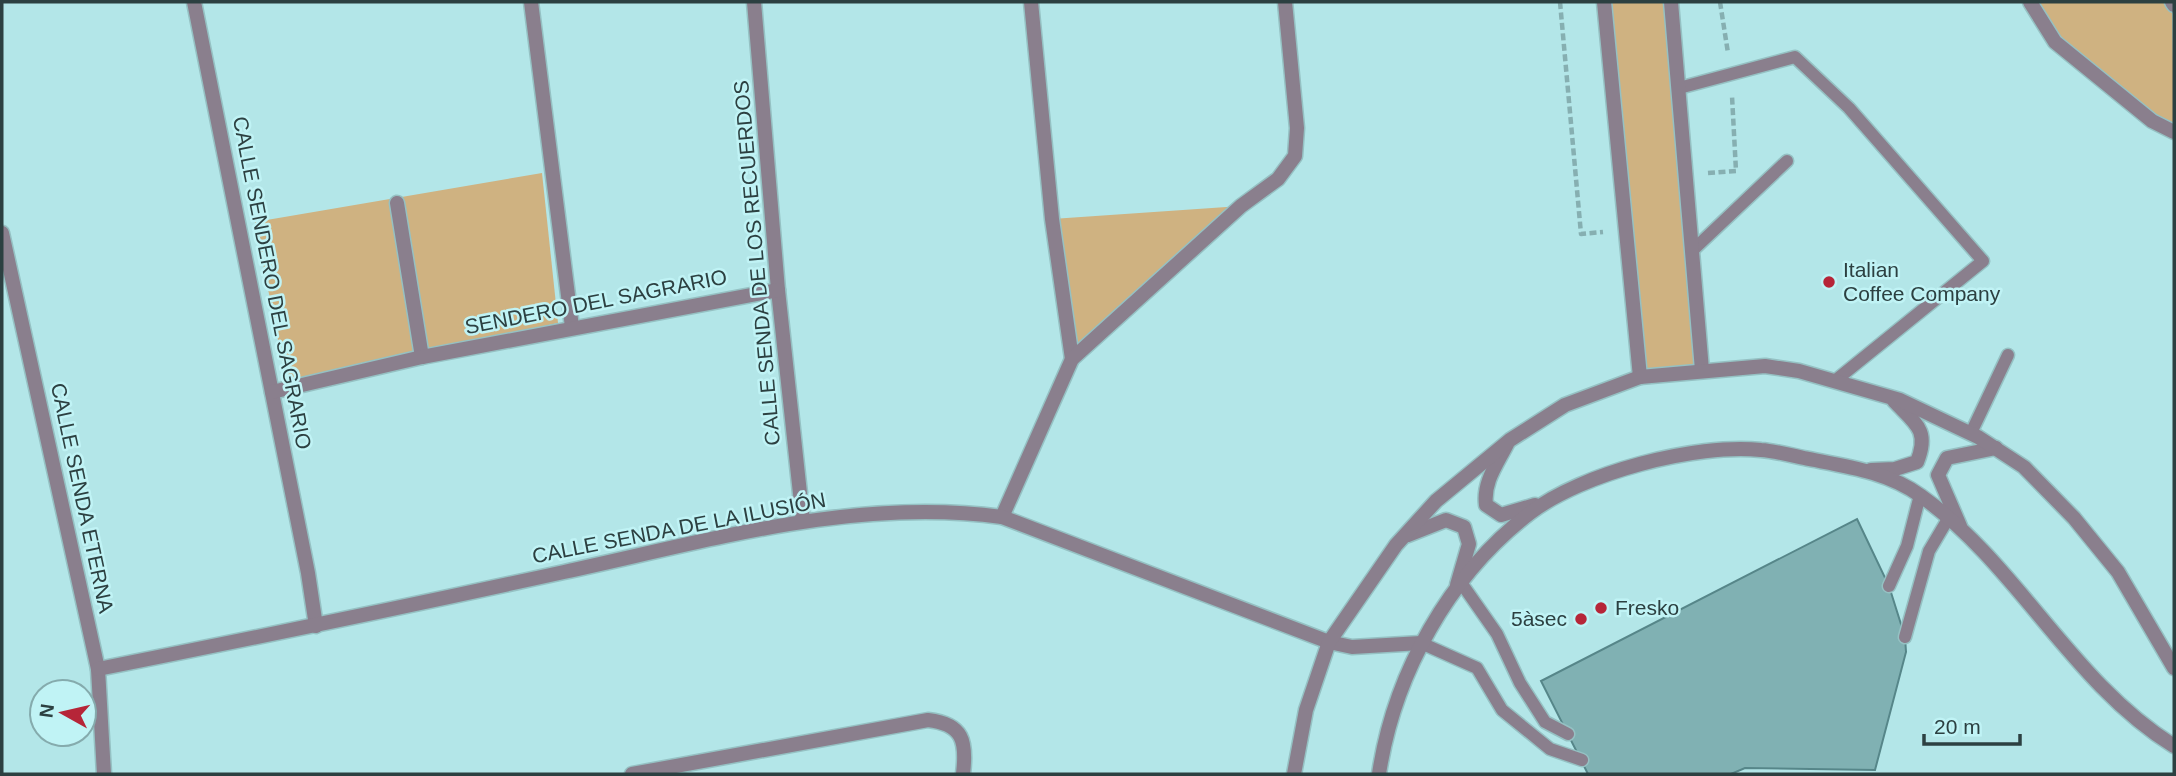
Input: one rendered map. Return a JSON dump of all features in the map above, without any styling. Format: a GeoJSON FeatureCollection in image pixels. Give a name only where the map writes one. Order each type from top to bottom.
{"type":"FeatureCollection","features":[{"type":"Feature","properties":{"kind":"street","name":"CALLE SENDERO DEL SAGRARIO"},"geometry":{"type":"LineString","coordinates":[[194,2],[308,573],[316,626]]}},
{"type":"Feature","properties":{"kind":"street"},"geometry":{"type":"LineString","coordinates":[[531,2],[572,327]]}},
{"type":"Feature","properties":{"kind":"street","name":"CALLE SENDA DE LOS RECUERDOS"},"geometry":{"type":"LineString","coordinates":[[754,2],[778,290],[803,521]]}},
{"type":"Feature","properties":{"kind":"street"},"geometry":{"type":"LineString","coordinates":[[1031,2],[1052,219],[1072,359]]}},
{"type":"Feature","properties":{"kind":"street"},"geometry":{"type":"LineString","coordinates":[[1002,517],[1072,359],[1241,206],[1278,178],[1295,156],[1297,128],[1285,2]]}},
{"type":"Feature","properties":{"kind":"street"},"geometry":{"type":"LineString","coordinates":[[1604,2],[1640,377]]}},
{"type":"Feature","properties":{"kind":"street"},"geometry":{"type":"LineString","coordinates":[[1671,2],[1702,370]]}},
{"type":"Feature","properties":{"kind":"street"},"geometry":{"type":"LineString","coordinates":[[2030,2],[2055,42],[2152,121],[2174,132]]}},
{"type":"Feature","properties":{"kind":"street"},"geometry":{"type":"LineString","coordinates":[[397,203],[422,357]]}},
{"type":"Feature","properties":{"kind":"street","name":"CALLE SENDA ETERNA"},"geometry":{"type":"LineString","coordinates":[[2,233],[98,669],[104,774]]}},
{"type":"Feature","properties":{"kind":"street","name":"SENDERO DEL SAGRARIO"},"geometry":{"type":"LineString","coordinates":[[272,392],[422,357],[778,290]]}},
{"type":"Feature","properties":{"kind":"street"},"geometry":{"type":"LineString","coordinates":[[1294,774],[1306,710],[1329,642],[1405,536],[1436,501],[1510,440],[1565,405],[1640,377],[1765,366],[1836,380],[1890,397],[1971,433],[2024,467],[2074,518],[2109,561],[2174,668]]}},
{"type":"Feature","properties":{"kind":"street"},"geometry":{"type":"LineString","coordinates":[[1379,774],[1396,703],[1421,643],[1459,588],[1490,550],[1531,512],[1588,482],[1662,456],[1760,449],[1867,470],[1895,469],[1917,462],[1924,444],[1916,423],[1890,397]]}},
{"type":"Feature","properties":{"kind":"street"},"geometry":{"type":"LineString","coordinates":[[1510,440],[1489,480],[1485,493],[1486,505],[1501,515],[1557,498]]}},
{"type":"Feature","properties":{"kind":"street"},"geometry":{"type":"LineString","coordinates":[[1963,532],[1938,475],[1947,458],[1996,448]]}},
{"type":"Feature","properties":{"kind":"street"},"geometry":{"type":"LineString","coordinates":[[1867,470],[1920,495],[1963,532],[2047,623],[2099,685],[2174,746]]}},
{"type":"Feature","properties":{"kind":"street","name":"CALLE SENDA DE LA ILUSIÓN"},"geometry":{"type":"LineString","coordinates":[[98,669],[316,626],[803,521],[953,510],[1002,517],[1329,642],[1352,647],[1421,643]]}},
{"type":"Feature","properties":{"kind":"street"},"geometry":{"type":"LineString","coordinates":[[1405,536],[1446,520],[1464,527],[1469,544],[1459,588]]}},
{"type":"Feature","properties":{"kind":"street"},"geometry":{"type":"LineString","coordinates":[[632,774],[928,720],[946,722],[958,731],[965,747],[963,774]]}},
{"type":"Feature","properties":{"kind":"lane"},"geometry":{"type":"LineString","coordinates":[[1679,89],[1795,57],[1849,108],[1983,261],[1836,380]]}},
{"type":"Feature","properties":{"kind":"lane"},"geometry":{"type":"LineString","coordinates":[[1693,250],[1787,161]]}},
{"type":"Feature","properties":{"kind":"lane"},"geometry":{"type":"LineString","coordinates":[[1971,433],[2008,355]]}},
{"type":"Feature","properties":{"kind":"lane"},"geometry":{"type":"LineString","coordinates":[[1889,586],[1908,546],[1920,495]]}},
{"type":"Feature","properties":{"kind":"lane"},"geometry":{"type":"LineString","coordinates":[[1905,637],[1929,551],[1948,519]]}},
{"type":"Feature","properties":{"kind":"lane"},"geometry":{"type":"LineString","coordinates":[[1459,588],[1497,634],[1520,683],[1545,722],[1569,734]]}},
{"type":"Feature","properties":{"kind":"lane"},"geometry":{"type":"LineString","coordinates":[[1421,643],[1477,668],[1502,710],[1550,749],[1581,760]]}},
{"type":"Feature","properties":{"kind":"path"},"geometry":{"type":"LineString","coordinates":[[1560,2],[1581,234],[1626,230]]}},
{"type":"Feature","properties":{"kind":"path"},"geometry":{"type":"LineString","coordinates":[[1687,175],[1736,171],[1731,75],[1720,2]]}},
{"type":"Feature","properties":{"kind":"shaded area"},"geometry":{"type":"Polygon","coordinates":[[[1604,2],[1671,2],[1702,370],[1640,377],[1604,2]]]}},
{"type":"Feature","properties":{"kind":"shaded area"},"geometry":{"type":"Polygon","coordinates":[[[2030,2],[2172,2],[2174,132],[2055,42],[2030,2]]]}},
{"type":"Feature","properties":{"kind":"shaded area"},"geometry":{"type":"Polygon","coordinates":[[[542,173],[558,323],[286,381],[255,222],[542,173]]]}},
{"type":"Feature","properties":{"kind":"shaded area"},"geometry":{"type":"Polygon","coordinates":[[[1241,206],[1072,359],[1052,219],[1241,206]]]}},
{"type":"Feature","properties":{"kind":"building"},"geometry":{"type":"Polygon","coordinates":[[[1857,519],[1889,586],[1905,637],[1906,652],[1875,770],[1745,768],[1731,774],[1588,774],[1541,681],[1857,519]]]}},
{"type":"Feature","properties":{"kind":"place","name":"Italian Coffee Company"},"geometry":{"type":"Point","coordinates":[1829,282]}},
{"type":"Feature","properties":{"kind":"place","name":"Fresko"},"geometry":{"type":"Point","coordinates":[1601,608]}},
{"type":"Feature","properties":{"kind":"place","name":"5àsec"},"geometry":{"type":"Point","coordinates":[1581,619]}}]}
